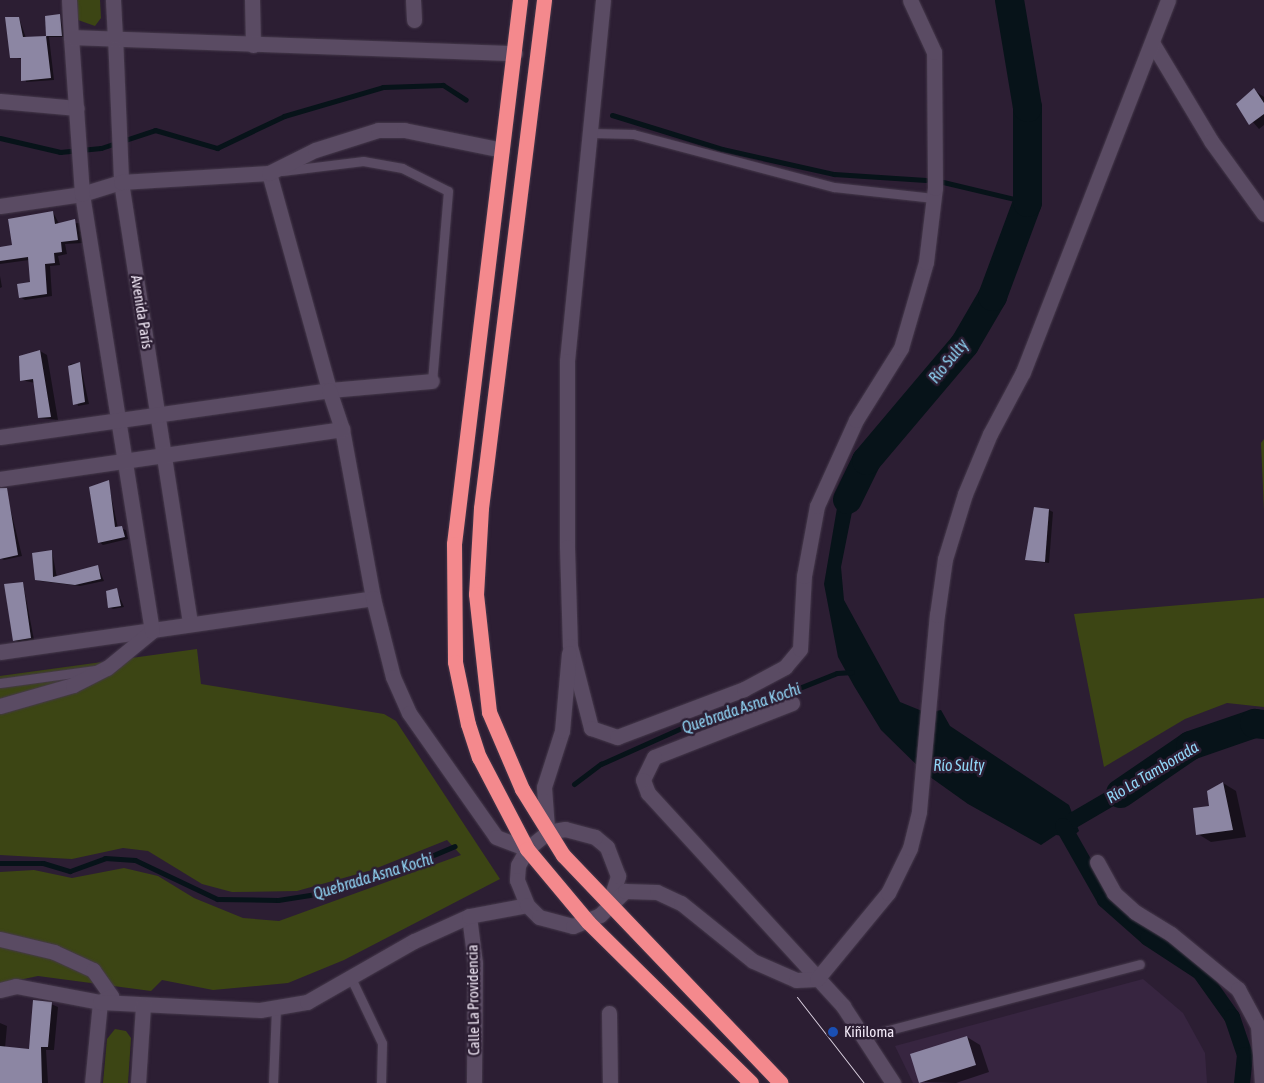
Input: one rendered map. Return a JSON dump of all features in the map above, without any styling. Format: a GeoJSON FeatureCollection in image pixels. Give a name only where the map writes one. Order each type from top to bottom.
{"type":"FeatureCollection","features":[{"type":"Feature","properties":{"kind":"highway"},"geometry":{"type":"LineString","coordinates":[[520,0],[515,53],[462,467],[451,589],[455,662],[468,724],[479,757],[527,849],[588,922],[751,1083]]}},
{"type":"Feature","properties":{"kind":"highway"},"geometry":{"type":"LineString","coordinates":[[544,0],[481,508],[476,594],[489,712],[509,765],[548,832],[608,907],[781,1083]]}},
{"type":"Feature","properties":{"kind":"street"},"geometry":{"type":"LineString","coordinates":[[69,0],[77,108],[75,140],[82,194],[122,461],[152,631]]}},
{"type":"Feature","properties":{"kind":"street","name":"Avenida París"},"geometry":{"type":"LineString","coordinates":[[113,0],[116,132],[121,182],[190,623]]}},
{"type":"Feature","properties":{"kind":"street"},"geometry":{"type":"LineString","coordinates":[[252,0],[253,45]]}},
{"type":"Feature","properties":{"kind":"street"},"geometry":{"type":"LineString","coordinates":[[413,0],[414,20]]}},
{"type":"Feature","properties":{"kind":"street"},"geometry":{"type":"LineString","coordinates":[[548,832],[544,787],[562,731],[570,646],[567,361],[592,133],[603,0]]}},
{"type":"Feature","properties":{"kind":"street"},"geometry":{"type":"LineString","coordinates":[[570,646],[591,728],[617,737],[744,689],[785,667],[800,649],[804,576],[817,506],[856,420],[901,348],[926,262],[933,198],[934,52],[910,0]]}},
{"type":"Feature","properties":{"kind":"street"},"geometry":{"type":"LineString","coordinates":[[817,979],[888,893],[910,848],[924,755],[945,559],[965,494],[990,434],[1023,372],[1153,44],[1168,0]]}},
{"type":"Feature","properties":{"kind":"street"},"geometry":{"type":"LineString","coordinates":[[71,38],[115,36],[253,45],[515,53]]}},
{"type":"Feature","properties":{"kind":"street"},"geometry":{"type":"LineString","coordinates":[[1153,44],[1211,141],[1264,214]]}},
{"type":"Feature","properties":{"kind":"street"},"geometry":{"type":"LineString","coordinates":[[0,101],[77,108]]}},
{"type":"Feature","properties":{"kind":"street"},"geometry":{"type":"LineString","coordinates":[[0,206],[82,194],[121,182],[269,173],[315,150],[378,130],[404,130],[502,150]]}},
{"type":"Feature","properties":{"kind":"street"},"geometry":{"type":"LineString","coordinates":[[269,173],[329,390],[342,429],[373,598],[393,677],[409,713],[496,837],[527,849]]}},
{"type":"Feature","properties":{"kind":"street"},"geometry":{"type":"LineString","coordinates":[[0,437],[329,390],[432,381]]}},
{"type":"Feature","properties":{"kind":"street"},"geometry":{"type":"LineString","coordinates":[[0,479],[342,429]]}},
{"type":"Feature","properties":{"kind":"street"},"geometry":{"type":"LineString","coordinates":[[0,652],[373,598]]}},
{"type":"Feature","properties":{"kind":"street"},"geometry":{"type":"LineString","coordinates":[[0,706],[73,685],[108,668],[152,631]]}},
{"type":"Feature","properties":{"kind":"street"},"geometry":{"type":"LineString","coordinates":[[792,703],[654,757],[643,780],[648,793],[817,979],[866,1036],[893,1083]]}},
{"type":"Feature","properties":{"kind":"street"},"geometry":{"type":"LineString","coordinates":[[608,907],[618,876],[606,847],[581,831],[548,832],[527,849],[518,865],[517,880],[527,905],[557,925],[588,922],[608,907],[625,891],[657,892],[681,903],[725,940],[780,977],[817,979]]}},
{"type":"Feature","properties":{"kind":"street"},"geometry":{"type":"LineString","coordinates":[[1097,862],[1114,893],[1135,912],[1171,934],[1238,989],[1258,1026],[1262,1083]]}},
{"type":"Feature","properties":{"kind":"street"},"geometry":{"type":"LineString","coordinates":[[0,990],[16,986],[100,1002],[144,1005],[276,1007],[307,1002],[350,976],[469,916],[527,905]]}},
{"type":"Feature","properties":{"kind":"street","name":"Calle La Providencia"},"geometry":{"type":"LineString","coordinates":[[469,916],[475,963],[474,1083]]}},
{"type":"Feature","properties":{"kind":"street"},"geometry":{"type":"LineString","coordinates":[[0,939],[54,952],[93,970],[111,996],[100,1002]]}},
{"type":"Feature","properties":{"kind":"street"},"geometry":{"type":"LineString","coordinates":[[92,1083],[100,1002]]}},
{"type":"Feature","properties":{"kind":"street"},"geometry":{"type":"LineString","coordinates":[[138,1083],[144,1005]]}},
{"type":"Feature","properties":{"kind":"street"},"geometry":{"type":"LineString","coordinates":[[609,1013],[610,1083]]}},
{"type":"Feature","properties":{"kind":"lane"},"geometry":{"type":"LineString","coordinates":[[592,133],[633,134],[834,187],[933,198]]}},
{"type":"Feature","properties":{"kind":"lane"},"geometry":{"type":"LineString","coordinates":[[269,173],[363,162],[402,168],[448,191],[432,381]]}},
{"type":"Feature","properties":{"kind":"lane"},"geometry":{"type":"LineString","coordinates":[[0,683],[108,668]]}},
{"type":"Feature","properties":{"kind":"lane"},"geometry":{"type":"LineString","coordinates":[[866,1036],[1140,964]]}},
{"type":"Feature","properties":{"kind":"lane"},"geometry":{"type":"LineString","coordinates":[[350,976],[382,1044],[381,1083]]}},
{"type":"Feature","properties":{"kind":"lane"},"geometry":{"type":"LineString","coordinates":[[273,1083],[276,1007]]}},
{"type":"Feature","properties":{"kind":"shaded area"},"geometry":{"type":"Polygon","coordinates":[[[1143,979],[1183,1013],[1205,1053],[1207,1083],[913,1083],[895,1046],[1143,979]]]}},
{"type":"Feature","properties":{"kind":"green space"},"geometry":{"type":"Polygon","coordinates":[[[77,0],[100,0],[101,18],[95,26],[78,20],[77,0]]]}},
{"type":"Feature","properties":{"kind":"green space"},"geometry":{"type":"Polygon","coordinates":[[[1264,439],[1264,511],[1261,443],[1264,439]]]}},
{"type":"Feature","properties":{"kind":"green space"},"geometry":{"type":"Polygon","coordinates":[[[1264,598],[1264,707],[1227,703],[1185,719],[1104,767],[1074,614],[1264,598]]]}},
{"type":"Feature","properties":{"kind":"green space"},"geometry":{"type":"Polygon","coordinates":[[[197,649],[201,684],[384,714],[396,721],[500,879],[344,960],[288,983],[213,990],[162,980],[151,991],[38,976],[0,984],[0,872],[34,870],[72,878],[124,868],[158,876],[194,898],[243,918],[279,921],[461,855],[447,840],[372,870],[297,891],[232,892],[202,884],[148,851],[123,848],[72,859],[0,855],[0,676],[197,649]]]}},
{"type":"Feature","properties":{"kind":"green space"},"geometry":{"type":"Polygon","coordinates":[[[115,1029],[126,1031],[131,1038],[128,1083],[103,1083],[107,1039],[115,1029]]]}},
{"type":"Feature","properties":{"kind":"water","name":"Río Sulty"},"geometry":{"type":"Polygon","coordinates":[[[856,459],[876,471],[852,512],[841,567],[844,600],[900,702],[927,713],[941,710],[950,726],[1069,805],[1079,831],[1072,837],[1056,835],[1041,845],[968,804],[926,774],[881,730],[854,686],[838,657],[824,584],[837,508],[856,459]]]}},
{"type":"Feature","properties":{"kind":"building"},"geometry":{"type":"Polygon","coordinates":[[[60,14],[62,36],[46,36],[45,16],[60,14]]]}},
{"type":"Feature","properties":{"kind":"building"},"geometry":{"type":"Polygon","coordinates":[[[5,17],[19,17],[23,37],[46,36],[51,78],[21,81],[21,58],[10,58],[5,17]]]}},
{"type":"Feature","properties":{"kind":"building"},"geometry":{"type":"Polygon","coordinates":[[[1254,88],[1264,103],[1264,114],[1249,125],[1236,104],[1254,88]]]}},
{"type":"Feature","properties":{"kind":"building"},"geometry":{"type":"Polygon","coordinates":[[[53,211],[55,224],[75,219],[78,240],[61,242],[62,252],[54,253],[55,263],[45,264],[47,294],[19,298],[17,284],[30,282],[28,257],[0,261],[0,247],[12,245],[8,219],[53,211]]]}},
{"type":"Feature","properties":{"kind":"building"},"geometry":{"type":"Polygon","coordinates":[[[40,350],[51,417],[38,418],[33,379],[20,381],[19,356],[40,350]]]}},
{"type":"Feature","properties":{"kind":"building"},"geometry":{"type":"Polygon","coordinates":[[[80,362],[85,402],[73,405],[68,366],[80,362]]]}},
{"type":"Feature","properties":{"kind":"building"},"geometry":{"type":"Polygon","coordinates":[[[109,480],[115,527],[122,526],[125,537],[98,543],[89,487],[109,480]]]}},
{"type":"Feature","properties":{"kind":"building"},"geometry":{"type":"Polygon","coordinates":[[[0,488],[7,488],[18,555],[0,559],[0,488]]]}},
{"type":"Feature","properties":{"kind":"building"},"geometry":{"type":"Polygon","coordinates":[[[1034,507],[1049,509],[1045,562],[1025,560],[1034,507]]]}},
{"type":"Feature","properties":{"kind":"building"},"geometry":{"type":"Polygon","coordinates":[[[52,550],[53,577],[98,565],[101,579],[75,585],[35,580],[32,553],[52,550]]]}},
{"type":"Feature","properties":{"kind":"building"},"geometry":{"type":"Polygon","coordinates":[[[23,582],[31,638],[13,641],[4,584],[23,582]]]}},
{"type":"Feature","properties":{"kind":"building"},"geometry":{"type":"Polygon","coordinates":[[[117,588],[121,606],[108,608],[106,591],[117,588]]]}},
{"type":"Feature","properties":{"kind":"building"},"geometry":{"type":"Polygon","coordinates":[[[1223,782],[1233,830],[1196,835],[1193,808],[1209,806],[1207,791],[1223,782]]]}},
{"type":"Feature","properties":{"kind":"building"},"geometry":{"type":"Polygon","coordinates":[[[33,1000],[52,1002],[48,1047],[41,1047],[42,1083],[0,1083],[0,1046],[29,1049],[33,1000]]]}},
{"type":"Feature","properties":{"kind":"building"},"geometry":{"type":"Polygon","coordinates":[[[967,1036],[976,1065],[919,1083],[910,1054],[967,1036]]]}},
{"type":"Feature","properties":{"kind":"waterway","name":"Río Sulty"},"geometry":{"type":"LineString","coordinates":[[847,499],[866,460],[964,344],[992,296],[1027,202],[1027,107],[1009,0]]}},
{"type":"Feature","properties":{"kind":"waterway"},"geometry":{"type":"LineString","coordinates":[[0,138],[60,152],[101,148],[155,130],[217,148],[284,116],[383,87],[443,85],[466,100]]}},
{"type":"Feature","properties":{"kind":"waterway"},"geometry":{"type":"LineString","coordinates":[[612,115],[722,149],[834,174],[926,180]]}},
{"type":"Feature","properties":{"kind":"waterway"},"geometry":{"type":"LineString","coordinates":[[943,182],[1027,202]]}},
{"type":"Feature","properties":{"kind":"waterway","name":"Quebrada Asna Kochi"},"geometry":{"type":"LineString","coordinates":[[574,784],[601,764],[686,726],[739,712],[837,673],[852,672]]}},
{"type":"Feature","properties":{"kind":"waterway","name":"Río La Tamborada"},"geometry":{"type":"LineString","coordinates":[[1120,793],[1190,745],[1254,723],[1264,724]]}},
{"type":"Feature","properties":{"kind":"waterway","name":"Río La Tamborada"},"geometry":{"type":"LineString","coordinates":[[1072,821],[1120,793]]}},
{"type":"Feature","properties":{"kind":"waterway"},"geometry":{"type":"LineString","coordinates":[[1063,826],[1105,900],[1148,938],[1200,972],[1232,1017],[1245,1055],[1242,1083]]}},
{"type":"Feature","properties":{"kind":"waterway","name":"Quebrada Asna Kochi"},"geometry":{"type":"LineString","coordinates":[[0,863],[43,863],[70,871],[105,858],[135,860],[217,899],[278,900],[322,893],[391,873],[455,846]]}},
{"type":"Feature","properties":{"kind":"tram line"},"geometry":{"type":"LineString","coordinates":[[797,997],[864,1083]]}},
{"type":"Feature","properties":{"kind":"place","name":"Kiñiloma"},"geometry":{"type":"Point","coordinates":[833,1032]}}]}
